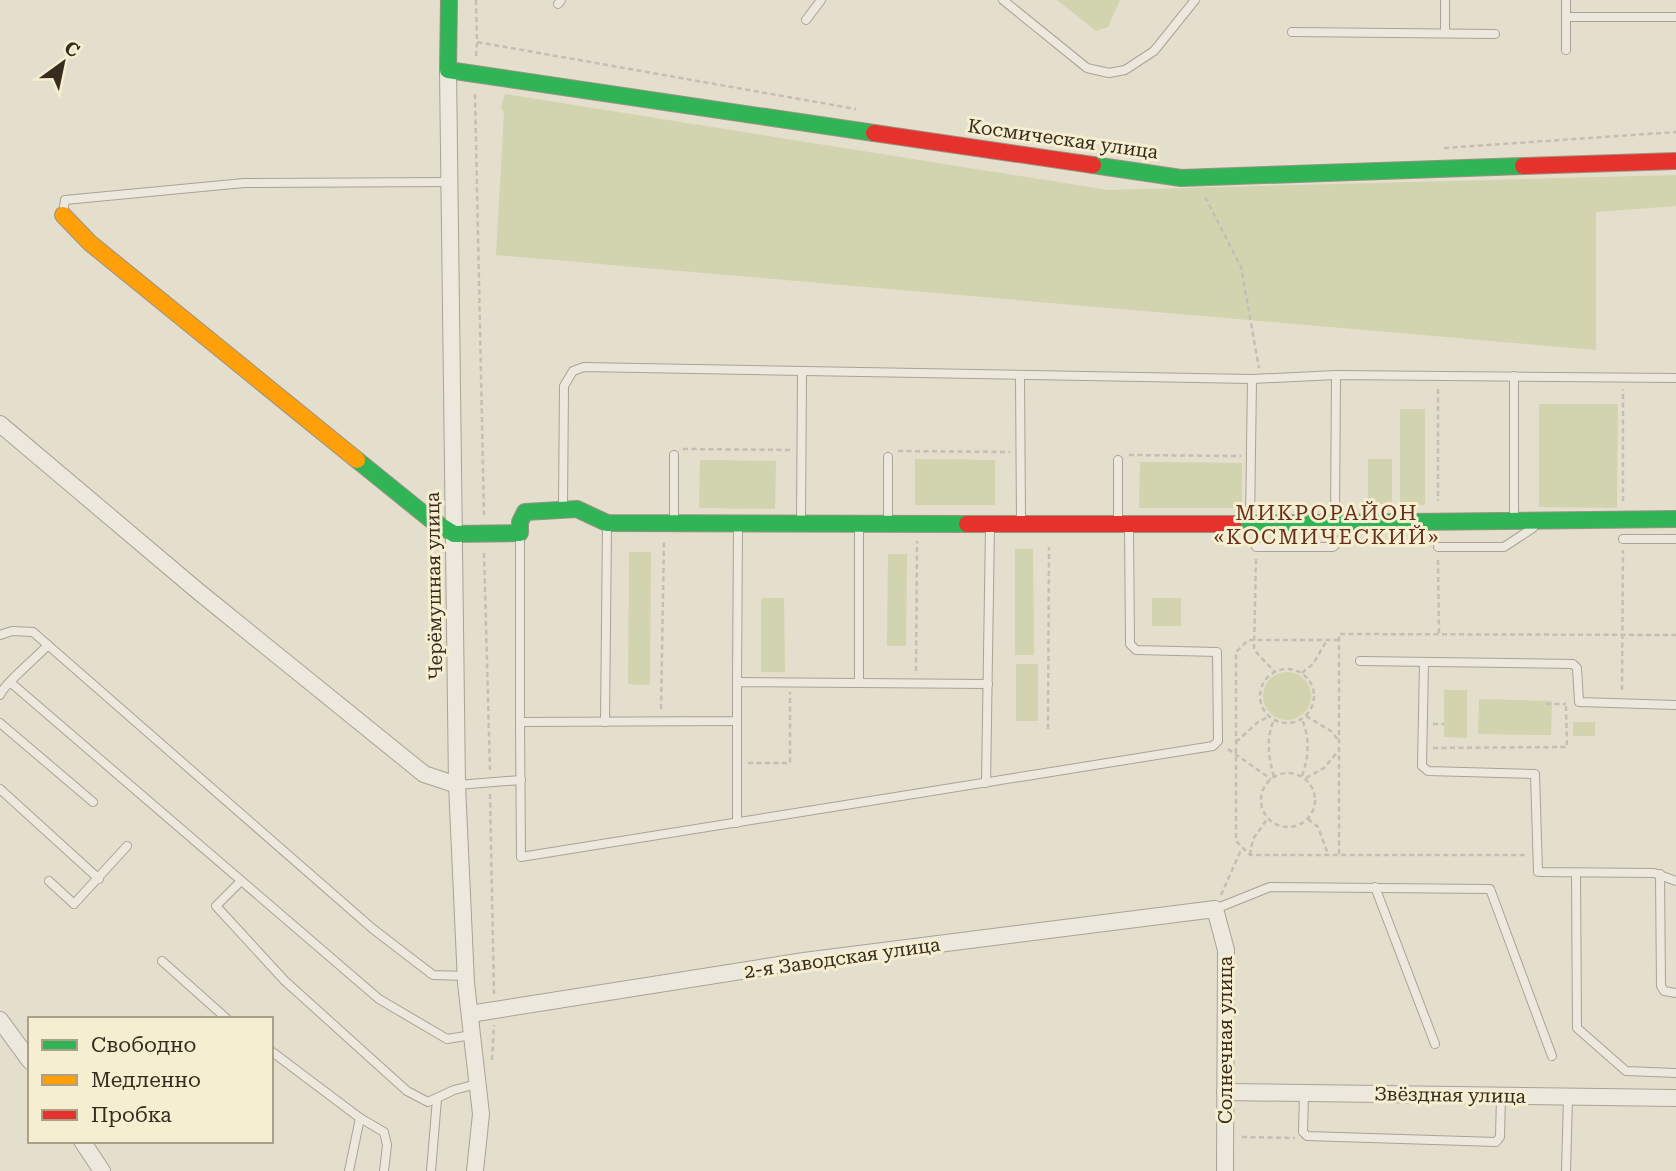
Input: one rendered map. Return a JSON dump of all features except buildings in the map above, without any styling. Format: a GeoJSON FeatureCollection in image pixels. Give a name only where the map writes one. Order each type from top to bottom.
{"type":"FeatureCollection","features":[{"type":"Feature","properties":{"kind":"street","name":"Черёмушная улица"},"geometry":{"type":"LineString","coordinates":[[449,0],[457,785],[466,976],[481,1114],[475,1171]]}},
{"type":"Feature","properties":{"kind":"street","name":"Космическая улица"},"geometry":{"type":"LineString","coordinates":[[448,70],[1168,176],[1676,161]]}},
{"type":"Feature","properties":{"kind":"street"},"geometry":{"type":"LineString","coordinates":[[63,215],[90,243],[430,519],[454,534],[520,533],[520,522],[526,512],[563,509],[583,510],[607,523],[1250,524],[1676,519]]}},
{"type":"Feature","properties":{"kind":"street"},"geometry":{"type":"LineString","coordinates":[[0,424],[199,592],[424,774],[457,785]]}},
{"type":"Feature","properties":{"kind":"street","name":"2-я Заводская улица"},"geometry":{"type":"LineString","coordinates":[[470,1014],[804,961],[1215,909]]}},
{"type":"Feature","properties":{"kind":"street","name":"Солнечная улица"},"geometry":{"type":"LineString","coordinates":[[1215,909],[1226,950],[1224,1171]]}},
{"type":"Feature","properties":{"kind":"street"},"geometry":{"type":"LineString","coordinates":[[0,1020],[28,1058]]}},
{"type":"Feature","properties":{"kind":"street","name":"Звёздная улица"},"geometry":{"type":"LineString","coordinates":[[1225,1092],[1676,1098]]}},
{"type":"Feature","properties":{"kind":"street"},"geometry":{"type":"LineString","coordinates":[[83,1143],[102,1171]]}},
{"type":"Feature","properties":{"kind":"lane"},"geometry":{"type":"LineString","coordinates":[[806,20],[821,0]]}},
{"type":"Feature","properties":{"kind":"lane"},"geometry":{"type":"LineString","coordinates":[[1003,0],[1087,68],[1109,73],[1125,70],[1154,51],[1195,0]]}},
{"type":"Feature","properties":{"kind":"lane"},"geometry":{"type":"LineString","coordinates":[[1445,0],[1445,33]]}},
{"type":"Feature","properties":{"kind":"lane"},"geometry":{"type":"LineString","coordinates":[[1566,0],[1566,50]]}},
{"type":"Feature","properties":{"kind":"lane"},"geometry":{"type":"LineString","coordinates":[[1566,17],[1676,17]]}},
{"type":"Feature","properties":{"kind":"lane"},"geometry":{"type":"LineString","coordinates":[[1292,33],[1495,34]]}},
{"type":"Feature","properties":{"kind":"lane"},"geometry":{"type":"LineString","coordinates":[[63,215],[65,200],[244,183],[450,182]]}},
{"type":"Feature","properties":{"kind":"lane"},"geometry":{"type":"LineString","coordinates":[[563,509],[564,386],[573,371],[584,367],[1257,379],[1336,375],[1676,378]]}},
{"type":"Feature","properties":{"kind":"lane"},"geometry":{"type":"LineString","coordinates":[[802,371],[802,523]]}},
{"type":"Feature","properties":{"kind":"lane"},"geometry":{"type":"LineString","coordinates":[[1020,374],[1021,524]]}},
{"type":"Feature","properties":{"kind":"lane"},"geometry":{"type":"LineString","coordinates":[[1335,523],[1336,375]]}},
{"type":"Feature","properties":{"kind":"lane"},"geometry":{"type":"LineString","coordinates":[[1514,376],[1514,521]]}},
{"type":"Feature","properties":{"kind":"lane"},"geometry":{"type":"LineString","coordinates":[[1250,524],[1251,456],[1257,379]]}},
{"type":"Feature","properties":{"kind":"lane"},"geometry":{"type":"LineString","coordinates":[[669,523],[674,454]]}},
{"type":"Feature","properties":{"kind":"lane"},"geometry":{"type":"LineString","coordinates":[[888,457],[888,524]]}},
{"type":"Feature","properties":{"kind":"lane"},"geometry":{"type":"LineString","coordinates":[[520,533],[521,858],[1216,744],[1217,652],[1136,650],[1130,644],[1118,460]]}},
{"type":"Feature","properties":{"kind":"lane"},"geometry":{"type":"LineString","coordinates":[[1438,547],[1504,547],[1545,520]]}},
{"type":"Feature","properties":{"kind":"lane"},"geometry":{"type":"LineString","coordinates":[[605,722],[607,523]]}},
{"type":"Feature","properties":{"kind":"lane"},"geometry":{"type":"LineString","coordinates":[[737,823],[738,523]]}},
{"type":"Feature","properties":{"kind":"lane"},"geometry":{"type":"LineString","coordinates":[[859,523],[859,683]]}},
{"type":"Feature","properties":{"kind":"lane"},"geometry":{"type":"LineString","coordinates":[[1256,547],[1333,547],[1359,523]]}},
{"type":"Feature","properties":{"kind":"lane"},"geometry":{"type":"LineString","coordinates":[[986,783],[990,524]]}},
{"type":"Feature","properties":{"kind":"lane"},"geometry":{"type":"LineString","coordinates":[[1623,539],[1676,539]]}},
{"type":"Feature","properties":{"kind":"lane"},"geometry":{"type":"LineString","coordinates":[[0,635],[12,631],[33,632],[373,929],[433,975],[466,976]]}},
{"type":"Feature","properties":{"kind":"lane"},"geometry":{"type":"LineString","coordinates":[[48,645],[27,669],[3,688],[241,881],[379,999],[447,1040],[472,1035]]}},
{"type":"Feature","properties":{"kind":"lane"},"geometry":{"type":"LineString","coordinates":[[1360,661],[1573,664],[1577,668],[1579,702],[1676,705]]}},
{"type":"Feature","properties":{"kind":"lane"},"geometry":{"type":"LineString","coordinates":[[1424,662],[1422,766],[1428,771],[1535,774],[1536,868],[1541,873],[1660,874],[1676,881]]}},
{"type":"Feature","properties":{"kind":"lane"},"geometry":{"type":"LineString","coordinates":[[737,682],[988,684]]}},
{"type":"Feature","properties":{"kind":"lane"},"geometry":{"type":"LineString","coordinates":[[520,722],[737,721]]}},
{"type":"Feature","properties":{"kind":"lane"},"geometry":{"type":"LineString","coordinates":[[0,723],[93,802]]}},
{"type":"Feature","properties":{"kind":"lane"},"geometry":{"type":"LineString","coordinates":[[457,785],[520,780]]}},
{"type":"Feature","properties":{"kind":"lane"},"geometry":{"type":"LineString","coordinates":[[0,789],[99,879]]}},
{"type":"Feature","properties":{"kind":"lane"},"geometry":{"type":"LineString","coordinates":[[49,881],[74,904],[127,846]]}},
{"type":"Feature","properties":{"kind":"lane"},"geometry":{"type":"LineString","coordinates":[[1576,873],[1577,1028],[1626,1071],[1676,1073]]}},
{"type":"Feature","properties":{"kind":"lane"},"geometry":{"type":"LineString","coordinates":[[1660,874],[1661,986],[1664,991],[1676,993]]}},
{"type":"Feature","properties":{"kind":"lane"},"geometry":{"type":"LineString","coordinates":[[241,881],[216,906],[251,947],[407,1091],[428,1102],[454,1090],[477,1084]]}},
{"type":"Feature","properties":{"kind":"lane"},"geometry":{"type":"LineString","coordinates":[[1215,909],[1263,887],[1490,889],[1552,1056]]}},
{"type":"Feature","properties":{"kind":"lane"},"geometry":{"type":"LineString","coordinates":[[1375,887],[1435,1044]]}},
{"type":"Feature","properties":{"kind":"lane"},"geometry":{"type":"LineString","coordinates":[[162,961],[225,1017]]}},
{"type":"Feature","properties":{"kind":"lane"},"geometry":{"type":"LineString","coordinates":[[273,1053],[360,1118],[384,1132],[387,1145],[384,1171]]}},
{"type":"Feature","properties":{"kind":"lane"},"geometry":{"type":"LineString","coordinates":[[1304,1093],[1304,1135],[1496,1142],[1500,1137],[1501,1096]]}},
{"type":"Feature","properties":{"kind":"lane"},"geometry":{"type":"LineString","coordinates":[[1566,1171],[1568,1097]]}},
{"type":"Feature","properties":{"kind":"lane"},"geometry":{"type":"LineString","coordinates":[[431,1171],[437,1099]]}},
{"type":"Feature","properties":{"kind":"lane"},"geometry":{"type":"LineString","coordinates":[[349,1171],[360,1118]]}},
{"type":"Feature","properties":{"kind":"path"},"geometry":{"type":"LineString","coordinates":[[476,0],[477,42],[864,110]]}},
{"type":"Feature","properties":{"kind":"path"},"geometry":{"type":"LineString","coordinates":[[1444,148],[1676,132]]}},
{"type":"Feature","properties":{"kind":"path"},"geometry":{"type":"LineString","coordinates":[[1202,177],[1205,203],[1241,267],[1257,379]]}},
{"type":"Feature","properties":{"kind":"path"},"geometry":{"type":"LineString","coordinates":[[674,454],[680,449],[802,450]]}},
{"type":"Feature","properties":{"kind":"path"},"geometry":{"type":"LineString","coordinates":[[888,457],[894,451],[1021,452]]}},
{"type":"Feature","properties":{"kind":"path"},"geometry":{"type":"LineString","coordinates":[[1118,460],[1123,454],[1251,456]]}},
{"type":"Feature","properties":{"kind":"path"},"geometry":{"type":"LineString","coordinates":[[660,722],[669,523]]}},
{"type":"Feature","properties":{"kind":"path"},"geometry":{"type":"LineString","coordinates":[[916,683],[917,524]]}},
{"type":"Feature","properties":{"kind":"path"},"geometry":{"type":"LineString","coordinates":[[1048,729],[1049,547]]}},
{"type":"Feature","properties":{"kind":"path"},"geometry":{"type":"LineString","coordinates":[[1256,547],[1255,640],[1258,658],[1275,671]]}},
{"type":"Feature","properties":{"kind":"path"},"geometry":{"type":"LineString","coordinates":[[1339,855],[1339,634],[1676,635]]}},
{"type":"Feature","properties":{"kind":"path"},"geometry":{"type":"LineString","coordinates":[[1339,640],[1248,640],[1236,652],[1236,841],[1241,850],[1250,855],[1536,855]]}},
{"type":"Feature","properties":{"kind":"path"},"geometry":{"type":"LineString","coordinates":[[1302,673],[1313,664],[1327,640]]}},
{"type":"Feature","properties":{"kind":"path"},"geometry":{"type":"LineString","coordinates":[[1301,776],[1308,756],[1304,717],[1315,697],[1310,681],[1302,673],[1289,668],[1275,671],[1266,678],[1260,694],[1264,710],[1269,716],[1286,723],[1304,717],[1331,731],[1339,742]]}},
{"type":"Feature","properties":{"kind":"path"},"geometry":{"type":"LineString","coordinates":[[737,763],[790,763],[790,682]]}},
{"type":"Feature","properties":{"kind":"path"},"geometry":{"type":"LineString","coordinates":[[1423,748],[1567,747],[1566,696]]}},
{"type":"Feature","properties":{"kind":"path"},"geometry":{"type":"LineString","coordinates":[[1546,704],[1566,704]]}},
{"type":"Feature","properties":{"kind":"path"},"geometry":{"type":"LineString","coordinates":[[1236,742],[1269,716]]}},
{"type":"Feature","properties":{"kind":"path"},"geometry":{"type":"LineString","coordinates":[[1236,753],[1257,772],[1272,778],[1290,772],[1306,778],[1312,785],[1316,801],[1308,818],[1287,827],[1268,818],[1261,798],[1272,778],[1268,735],[1274,719]]}},
{"type":"Feature","properties":{"kind":"path"},"geometry":{"type":"LineString","coordinates":[[1567,729],[1573,729]]}},
{"type":"Feature","properties":{"kind":"path"},"geometry":{"type":"LineString","coordinates":[[1306,778],[1324,768],[1339,750]]}},
{"type":"Feature","properties":{"kind":"path"},"geometry":{"type":"LineString","coordinates":[[1250,855],[1253,839],[1268,818]]}},
{"type":"Feature","properties":{"kind":"path"},"geometry":{"type":"LineString","coordinates":[[1308,818],[1325,840],[1328,855]]}},
{"type":"Feature","properties":{"kind":"path"},"geometry":{"type":"LineString","coordinates":[[1215,909],[1241,850]]}},
{"type":"Feature","properties":{"kind":"path"},"geometry":{"type":"LineString","coordinates":[[1225,1136],[1292,1139],[1304,1135]]}},
{"type":"Feature","properties":{"kind":"green space"},"geometry":{"type":"Polygon","coordinates":[[[1057,0],[1120,0],[1108,27],[1096,31],[1057,0]]]}},
{"type":"Feature","properties":{"kind":"green space"},"geometry":{"type":"Polygon","coordinates":[[[505,94],[1108,190],[1676,175],[1676,206],[1596,212],[1596,350],[496,255],[504,113],[501,107],[505,94]]]}},
{"type":"Feature","properties":{"kind":"green space"},"geometry":{"type":"Polygon","coordinates":[[[1539,404],[1618,404],[1617,508],[1539,507],[1539,404]]]}},
{"type":"Feature","properties":{"kind":"green space"},"geometry":{"type":"Polygon","coordinates":[[[1400,409],[1425,409],[1425,505],[1400,505],[1400,409]]]}},
{"type":"Feature","properties":{"kind":"green space"},"geometry":{"type":"Polygon","coordinates":[[[915,459],[995,460],[995,505],[915,505],[915,459]]]}},
{"type":"Feature","properties":{"kind":"green space"},"geometry":{"type":"Polygon","coordinates":[[[1368,459],[1392,459],[1392,504],[1368,504],[1368,459]]]}},
{"type":"Feature","properties":{"kind":"green space"},"geometry":{"type":"Polygon","coordinates":[[[700,460],[776,461],[775,509],[699,508],[700,460]]]}},
{"type":"Feature","properties":{"kind":"green space"},"geometry":{"type":"Polygon","coordinates":[[[1140,462],[1242,463],[1242,508],[1139,508],[1140,462]]]}},
{"type":"Feature","properties":{"kind":"green space"},"geometry":{"type":"Polygon","coordinates":[[[1015,549],[1033,549],[1034,655],[1015,655],[1015,549]]]}},
{"type":"Feature","properties":{"kind":"green space"},"geometry":{"type":"Polygon","coordinates":[[[629,552],[651,552],[650,685],[628,684],[629,552]]]}},
{"type":"Feature","properties":{"kind":"green space"},"geometry":{"type":"Polygon","coordinates":[[[888,554],[907,554],[906,646],[887,646],[888,554]]]}},
{"type":"Feature","properties":{"kind":"green space"},"geometry":{"type":"Polygon","coordinates":[[[761,598],[784,598],[785,672],[761,672],[761,598]]]}},
{"type":"Feature","properties":{"kind":"green space"},"geometry":{"type":"Polygon","coordinates":[[[1152,598],[1181,598],[1181,626],[1152,626],[1152,598]]]}},
{"type":"Feature","properties":{"kind":"green space"},"geometry":{"type":"Polygon","coordinates":[[[1016,664],[1038,664],[1038,721],[1016,721],[1016,664]]]}},
{"type":"Feature","properties":{"kind":"green space"},"geometry":{"type":"Polygon","coordinates":[[[1287,672],[1304,679],[1311,696],[1304,713],[1287,720],[1270,713],[1263,696],[1270,679],[1287,672]]]}},
{"type":"Feature","properties":{"kind":"green space"},"geometry":{"type":"Polygon","coordinates":[[[1444,690],[1467,690],[1467,738],[1444,737],[1444,690]]]}},
{"type":"Feature","properties":{"kind":"green space"},"geometry":{"type":"Polygon","coordinates":[[[1479,699],[1552,701],[1551,735],[1478,734],[1479,699]]]}},
{"type":"Feature","properties":{"kind":"green space"},"geometry":{"type":"Polygon","coordinates":[[[1573,722],[1595,722],[1595,736],[1573,736],[1573,722]]]}},
{"type":"Feature","properties":{"kind":"traffic: fast"},"geometry":{"type":"LineString","coordinates":[[449,0],[448,70],[874,133]]}},
{"type":"Feature","properties":{"kind":"traffic: fast"},"geometry":{"type":"LineString","coordinates":[[1093,165],[1181,178],[1523,166]]}},
{"type":"Feature","properties":{"kind":"traffic: fast"},"geometry":{"type":"LineString","coordinates":[[357,460],[430,519],[454,534],[520,533],[520,522],[525,512],[577,509],[607,523],[967,524]]}},
{"type":"Feature","properties":{"kind":"traffic: fast"},"geometry":{"type":"LineString","coordinates":[[1233,524],[1676,519]]}},
{"type":"Feature","properties":{"kind":"traffic: slow"},"geometry":{"type":"LineString","coordinates":[[63,215],[90,243],[357,460]]}},
{"type":"Feature","properties":{"kind":"traffic: jam"},"geometry":{"type":"LineString","coordinates":[[874,133],[1093,165]]}},
{"type":"Feature","properties":{"kind":"traffic: jam"},"geometry":{"type":"LineString","coordinates":[[1523,166],[1676,161]]}},
{"type":"Feature","properties":{"kind":"traffic: jam"},"geometry":{"type":"LineString","coordinates":[[967,524],[1233,524]]}},
{"type":"Feature","properties":{"kind":"district","name":"МИКРОРАЙОН «КОСМИЧЕСКИЙ»"},"geometry":{"type":"Point","coordinates":[1327,525]}}]}
